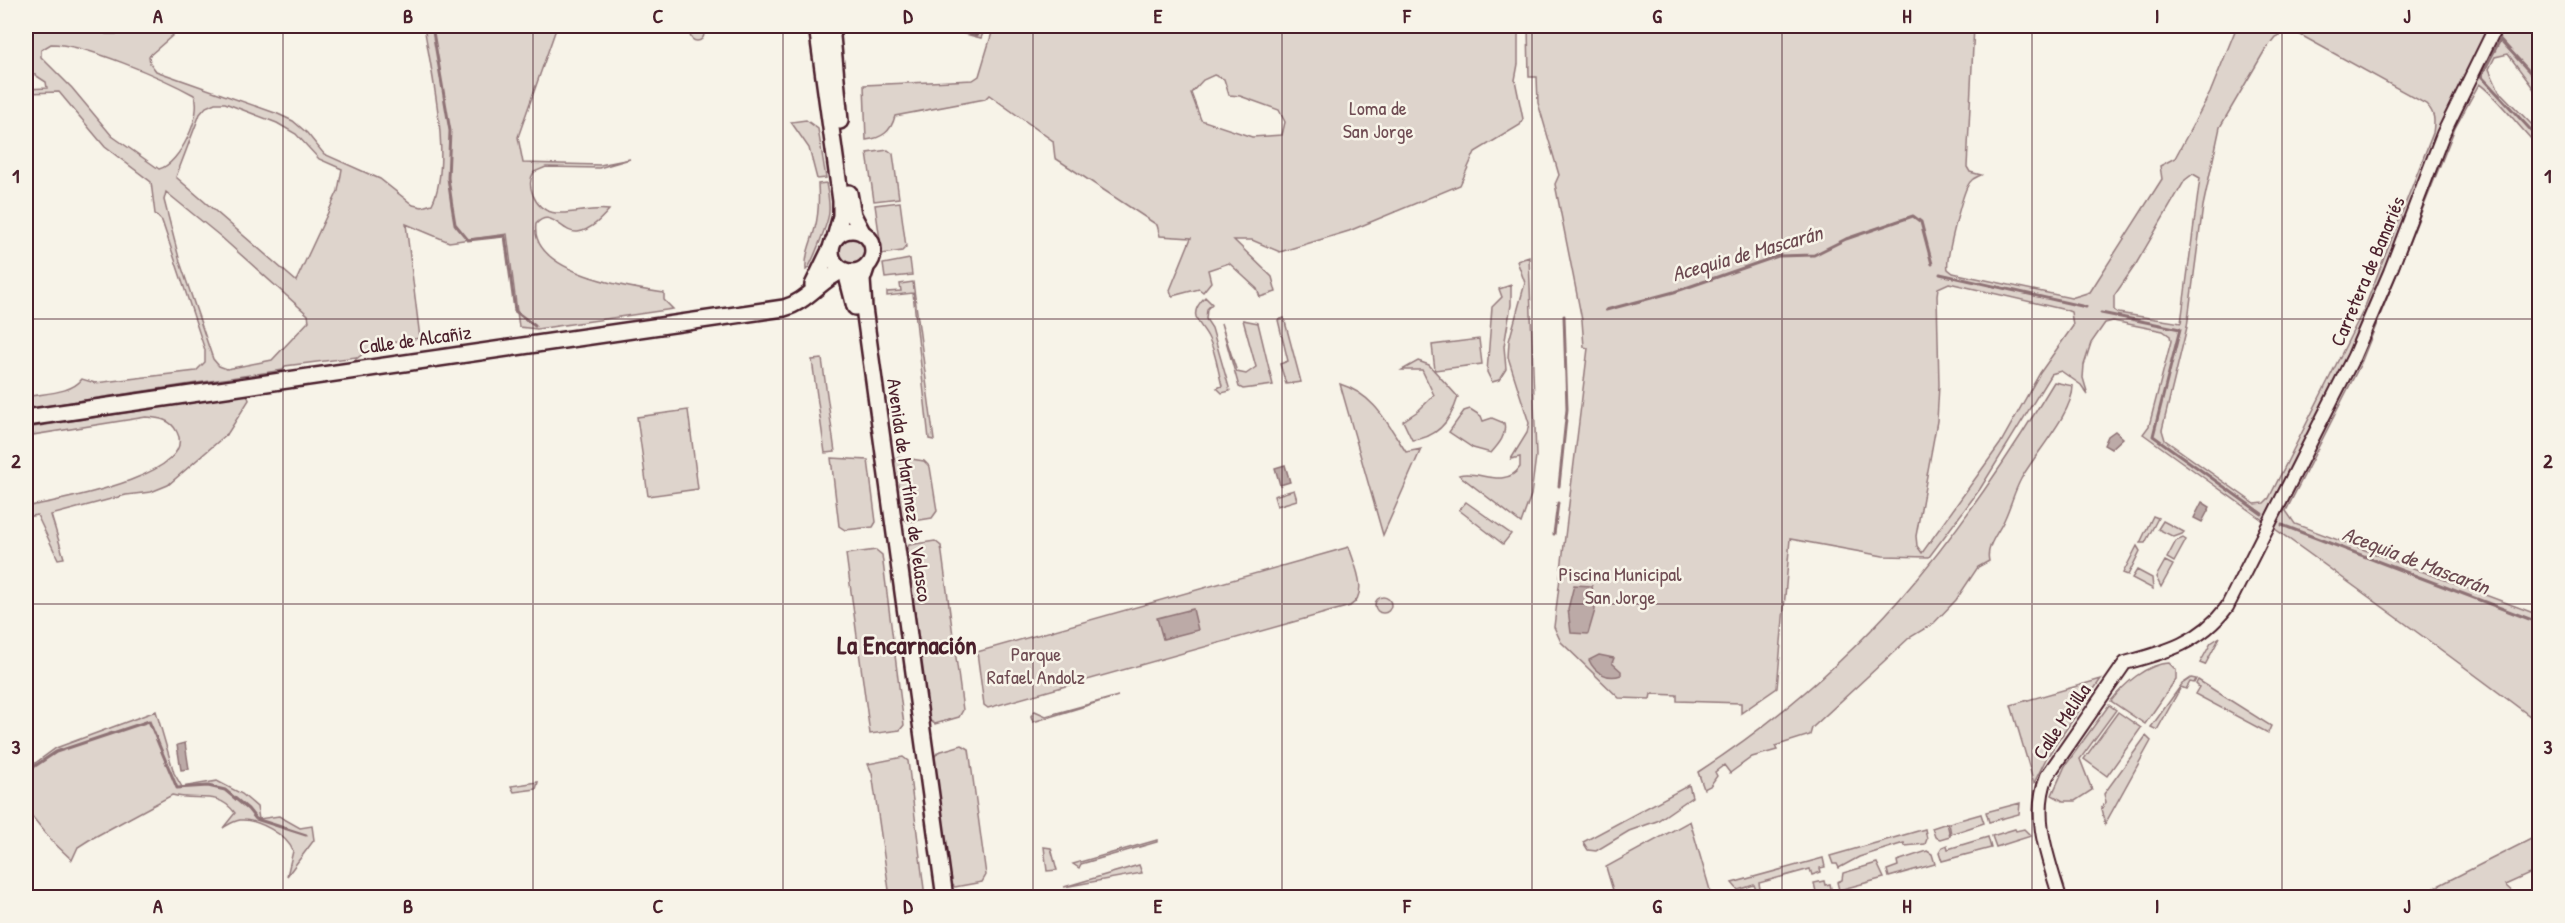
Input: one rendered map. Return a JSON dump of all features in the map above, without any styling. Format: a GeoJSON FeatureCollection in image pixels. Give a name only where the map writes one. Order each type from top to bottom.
{"type":"FeatureCollection","features":[{"type":"Feature","properties":{"kind":"main road"},"geometry":{"type":"LineString","coordinates":[[817,26],[842,206],[833,244],[833,262],[844,271],[859,272],[871,261],[873,249],[852,210],[831,26]]}},
{"type":"Feature","properties":{"kind":"main road"},"geometry":{"type":"LineString","coordinates":[[806,295],[833,244],[849,230],[862,232]]}},
{"type":"Feature","properties":{"kind":"main road","name":"Avenida de Martínez de Velasco"},"geometry":{"type":"LineString","coordinates":[[866,268],[862,280],[864,308],[945,897]]}},
{"type":"Feature","properties":{"kind":"main road","name":"Avenida de Martínez de Velasco"},"geometry":{"type":"LineString","coordinates":[[844,271],[855,301],[936,897]]}},
{"type":"Feature","properties":{"kind":"main road","name":"Calle de Alcañiz"},"geometry":{"type":"LineString","coordinates":[[26,418],[784,308],[796,303],[830,276],[844,271]]}},
{"type":"Feature","properties":{"kind":"street","name":"Carretera de Banariés"},"geometry":{"type":"LineString","coordinates":[[2125,663],[2182,646],[2210,627],[2234,596],[2354,356],[2443,134],[2496,26]]}},
{"type":"Feature","properties":{"kind":"street","name":"Calle Melilla"},"geometry":{"type":"LineString","coordinates":[[2060,897],[2043,841],[2040,805],[2047,776],[2125,663]]}},
{"type":"Feature","properties":{"kind":"green space"},"geometry":{"type":"Polygon","coordinates":[[[26,26],[93,26],[106,34],[116,34],[140,26],[178,26],[173,35],[149,56],[150,63],[156,71],[293,121],[307,133],[324,154],[380,179],[413,205],[422,207],[432,204],[441,165],[441,142],[435,91],[424,26],[557,26],[518,137],[523,163],[600,165],[630,159],[599,168],[546,167],[534,172],[530,183],[533,195],[539,205],[547,211],[566,213],[609,210],[591,227],[578,232],[572,232],[547,218],[542,220],[536,224],[538,241],[548,255],[564,266],[607,282],[664,293],[664,300],[673,309],[537,329],[519,327],[507,234],[449,242],[406,224],[420,338],[374,346],[356,359],[356,357],[285,366],[283,370],[26,409],[26,397],[71,388],[82,379],[95,383],[196,371],[205,362],[205,350],[162,221],[155,214],[151,182],[105,147],[59,92],[26,93],[26,89],[47,88],[46,82],[26,69],[26,26]],[[51,44],[41,50],[41,57],[72,88],[112,136],[159,169],[167,165],[182,149],[196,114],[194,95],[144,71],[103,56],[66,45],[51,44]],[[215,103],[206,107],[200,114],[176,177],[296,281],[338,191],[342,169],[319,159],[296,134],[277,123],[225,103],[215,103]],[[166,192],[164,200],[180,262],[213,359],[219,366],[227,369],[272,360],[309,321],[308,315],[220,236],[166,192]]]}},
{"type":"Feature","properties":{"kind":"green space"},"geometry":{"type":"Polygon","coordinates":[[[935,26],[955,26],[983,33],[981,38],[935,26]]]}},
{"type":"Feature","properties":{"kind":"green space","name":"Loma de San Jorge"},"geometry":{"type":"Polygon","coordinates":[[[994,26],[1518,26],[1518,64],[1515,80],[1523,119],[1520,125],[1475,152],[1460,185],[1349,231],[1280,252],[1252,240],[1234,240],[1272,277],[1276,292],[1260,297],[1257,289],[1229,263],[1208,270],[1211,282],[1203,292],[1199,289],[1172,296],[1170,290],[1191,238],[1160,236],[1157,225],[1055,158],[1053,141],[989,95],[985,99],[895,116],[885,133],[877,138],[866,140],[864,85],[973,80],[979,76],[994,26]],[[1214,75],[1203,80],[1191,93],[1201,120],[1252,137],[1282,135],[1285,122],[1279,110],[1240,96],[1229,95],[1224,79],[1214,75]]]}},
{"type":"Feature","properties":{"kind":"green space","name":"Piscina Municipal San Jorge"},"geometry":{"type":"Polygon","coordinates":[[[1528,26],[1974,26],[1967,167],[1970,172],[1981,175],[1971,181],[1965,193],[1951,242],[1948,269],[1953,273],[2071,298],[2090,292],[2162,179],[2160,166],[2175,158],[2210,93],[2237,26],[2539,26],[2539,96],[2508,54],[2495,57],[2489,69],[2499,91],[2539,132],[2539,147],[2479,84],[2455,128],[2361,363],[2286,511],[2295,524],[2539,615],[2539,723],[2392,613],[2143,434],[2149,426],[2171,341],[2170,336],[2163,331],[2113,321],[2105,323],[2091,343],[2084,365],[2083,378],[2088,395],[2081,385],[2061,371],[2051,374],[1980,489],[1929,557],[1883,556],[1790,539],[1777,688],[1741,713],[1741,703],[1677,701],[1677,695],[1651,694],[1650,699],[1619,698],[1561,642],[1554,627],[1588,348],[1584,347],[1582,320],[1555,184],[1559,175],[1538,103],[1537,77],[1529,77],[1528,26]],[[2287,31],[2275,37],[2220,127],[2203,206],[2187,327],[2162,430],[2165,440],[2255,504],[2264,503],[2269,498],[2364,309],[2433,133],[2434,124],[2433,114],[2426,104],[2297,33],[2287,31]],[[2193,174],[2185,180],[2136,264],[2114,296],[2114,310],[2118,313],[2181,323],[2200,178],[2193,174]],[[1949,283],[1938,288],[1937,421],[1916,536],[1917,546],[1922,553],[2000,444],[2040,373],[2073,326],[2071,312],[2066,310],[1949,283]]]}},
{"type":"Feature","properties":{"kind":"green space"},"geometry":{"type":"Polygon","coordinates":[[[697,27],[702,29],[704,34],[702,39],[697,41],[692,39],[690,34],[692,29],[697,27]]]}},
{"type":"Feature","properties":{"kind":"green space"},"geometry":{"type":"Polygon","coordinates":[[[806,120],[818,129],[826,178],[817,179],[809,148],[791,122],[806,120]]]}},
{"type":"Feature","properties":{"kind":"green space"},"geometry":{"type":"Polygon","coordinates":[[[888,150],[893,154],[899,198],[874,201],[867,153],[888,150]]]}},
{"type":"Feature","properties":{"kind":"green space"},"geometry":{"type":"Polygon","coordinates":[[[826,183],[829,202],[828,217],[806,270],[807,253],[817,217],[818,184],[826,183]]]}},
{"type":"Feature","properties":{"kind":"green space"},"geometry":{"type":"Polygon","coordinates":[[[900,202],[906,247],[902,251],[882,254],[875,205],[900,202]]]}},
{"type":"Feature","properties":{"kind":"green space"},"geometry":{"type":"Polygon","coordinates":[[[852,236],[863,240],[867,251],[863,262],[852,266],[841,262],[837,251],[841,240],[852,236]]]}},
{"type":"Feature","properties":{"kind":"green space"},"geometry":{"type":"Polygon","coordinates":[[[1529,257],[1536,456],[1531,495],[1521,523],[1459,475],[1507,477],[1514,474],[1520,467],[1520,457],[1511,459],[1527,433],[1529,423],[1508,357],[1509,341],[1525,283],[1517,261],[1529,257]]]}},
{"type":"Feature","properties":{"kind":"green space"},"geometry":{"type":"Polygon","coordinates":[[[910,259],[912,275],[885,278],[883,264],[910,259]]]}},
{"type":"Feature","properties":{"kind":"green space"},"geometry":{"type":"Polygon","coordinates":[[[913,282],[934,440],[929,439],[913,293],[887,296],[887,292],[901,291],[900,284],[913,282]]]}},
{"type":"Feature","properties":{"kind":"green space"},"geometry":{"type":"Polygon","coordinates":[[[1511,285],[1511,305],[1504,346],[1506,369],[1499,380],[1492,382],[1487,372],[1492,307],[1502,297],[1499,289],[1511,285]]]}},
{"type":"Feature","properties":{"kind":"green space"},"geometry":{"type":"Polygon","coordinates":[[[1205,297],[1212,304],[1207,309],[1206,319],[1212,328],[1230,391],[1222,393],[1217,388],[1222,386],[1213,350],[1196,315],[1199,304],[1205,297]]]}},
{"type":"Feature","properties":{"kind":"green space"},"geometry":{"type":"Polygon","coordinates":[[[1284,318],[1301,382],[1286,384],[1280,364],[1288,361],[1278,320],[1284,318]]]}},
{"type":"Feature","properties":{"kind":"green space"},"geometry":{"type":"Polygon","coordinates":[[[1243,320],[1258,323],[1273,385],[1243,389],[1239,387],[1221,323],[1237,372],[1246,374],[1256,367],[1243,320]]]}},
{"type":"Feature","properties":{"kind":"green space"},"geometry":{"type":"Polygon","coordinates":[[[1479,339],[1482,364],[1435,370],[1432,345],[1479,339]]]}},
{"type":"Feature","properties":{"kind":"green space"},"geometry":{"type":"Polygon","coordinates":[[[822,359],[835,452],[825,453],[812,360],[822,359]]]}},
{"type":"Feature","properties":{"kind":"green space"},"geometry":{"type":"Polygon","coordinates":[[[1418,361],[1429,365],[1458,397],[1452,413],[1436,432],[1421,439],[1412,440],[1403,421],[1418,411],[1434,395],[1422,370],[1402,370],[1418,361]]]}},
{"type":"Feature","properties":{"kind":"green space"},"geometry":{"type":"Polygon","coordinates":[[[2054,382],[2073,386],[2067,409],[2021,479],[2005,518],[1991,544],[1989,561],[1978,567],[1956,600],[1934,623],[1909,638],[1812,728],[1810,735],[1775,746],[1777,750],[1752,757],[1730,773],[1724,765],[1715,772],[1717,776],[1710,786],[1704,789],[1698,772],[1756,732],[1808,689],[1856,645],[1900,599],[1941,550],[1980,497],[2054,382]]]}},
{"type":"Feature","properties":{"kind":"green space"},"geometry":{"type":"Polygon","coordinates":[[[1340,384],[1362,395],[1379,411],[1406,452],[1421,449],[1383,535],[1340,384]]]}},
{"type":"Feature","properties":{"kind":"green space"},"geometry":{"type":"Polygon","coordinates":[[[247,394],[249,400],[228,433],[168,485],[151,492],[126,495],[51,515],[64,558],[58,559],[37,515],[26,517],[26,507],[92,492],[146,473],[167,461],[178,448],[177,432],[171,424],[155,418],[146,417],[26,436],[26,428],[247,394]]]}},
{"type":"Feature","properties":{"kind":"green space"},"geometry":{"type":"Polygon","coordinates":[[[1470,409],[1481,416],[1483,421],[1492,418],[1504,423],[1503,435],[1491,453],[1473,448],[1449,432],[1464,411],[1470,409]]]}},
{"type":"Feature","properties":{"kind":"green space"},"geometry":{"type":"Polygon","coordinates":[[[688,410],[698,489],[648,496],[637,417],[688,410]]]}},
{"type":"Feature","properties":{"kind":"green space"},"geometry":{"type":"Polygon","coordinates":[[[898,457],[924,461],[930,467],[937,511],[932,518],[908,522],[901,516],[894,464],[898,457]]]}},
{"type":"Feature","properties":{"kind":"green space"},"geometry":{"type":"Polygon","coordinates":[[[831,458],[868,460],[876,522],[873,527],[845,530],[839,526],[831,458]]]}},
{"type":"Feature","properties":{"kind":"green space"},"geometry":{"type":"Polygon","coordinates":[[[1294,490],[1297,500],[1277,506],[1274,496],[1294,490]]]}},
{"type":"Feature","properties":{"kind":"green space"},"geometry":{"type":"Polygon","coordinates":[[[1466,502],[1511,534],[1503,544],[1459,510],[1466,502]]]}},
{"type":"Feature","properties":{"kind":"green space"},"geometry":{"type":"Polygon","coordinates":[[[2153,516],[2158,518],[2145,543],[2140,543],[2153,516]]]}},
{"type":"Feature","properties":{"kind":"green space"},"geometry":{"type":"Polygon","coordinates":[[[2163,521],[2184,532],[2174,537],[2158,529],[2163,521]]]}},
{"type":"Feature","properties":{"kind":"green space"},"geometry":{"type":"Polygon","coordinates":[[[2183,538],[2186,540],[2174,562],[2167,558],[2176,541],[2183,538]]]}},
{"type":"Feature","properties":{"kind":"green space"},"geometry":{"type":"Polygon","coordinates":[[[935,541],[941,546],[963,710],[959,717],[935,724],[927,719],[905,553],[909,545],[935,541]]]}},
{"type":"Feature","properties":{"kind":"green space"},"geometry":{"type":"Polygon","coordinates":[[[2137,546],[2140,551],[2128,575],[2123,573],[2137,546]]]}},
{"type":"Feature","properties":{"kind":"green space","name":"Parque Rafael Andolz"},"geometry":{"type":"Polygon","coordinates":[[[1349,547],[1360,587],[1356,601],[1350,606],[988,708],[984,705],[977,652],[1349,547]]]}},
{"type":"Feature","properties":{"kind":"green space"},"geometry":{"type":"Polygon","coordinates":[[[876,550],[882,555],[904,725],[900,730],[870,734],[846,554],[876,550]]]}},
{"type":"Feature","properties":{"kind":"green space"},"geometry":{"type":"Polygon","coordinates":[[[2165,561],[2173,565],[2161,587],[2156,577],[2165,561]]]}},
{"type":"Feature","properties":{"kind":"green space"},"geometry":{"type":"Polygon","coordinates":[[[2137,570],[2152,578],[2153,589],[2132,578],[2137,570]]]}},
{"type":"Feature","properties":{"kind":"green space"},"geometry":{"type":"Polygon","coordinates":[[[1383,597],[1391,605],[1383,613],[1375,605],[1383,597]]]}},
{"type":"Feature","properties":{"kind":"green space"},"geometry":{"type":"Polygon","coordinates":[[[2220,637],[2205,665],[2200,663],[2211,643],[2220,637]]]}},
{"type":"Feature","properties":{"kind":"green space"},"geometry":{"type":"Polygon","coordinates":[[[2169,663],[2176,670],[2176,679],[2145,724],[2111,701],[2136,676],[2152,667],[2169,663]]]}},
{"type":"Feature","properties":{"kind":"green space"},"geometry":{"type":"Polygon","coordinates":[[[2191,678],[2196,679],[2194,683],[2190,682],[2186,689],[2181,687],[2157,730],[2151,727],[2182,684],[2191,678]]]}},
{"type":"Feature","properties":{"kind":"green space"},"geometry":{"type":"Polygon","coordinates":[[[2101,679],[2047,757],[2034,783],[2011,705],[2101,679]]]}},
{"type":"Feature","properties":{"kind":"green space"},"geometry":{"type":"Polygon","coordinates":[[[2198,680],[2271,726],[2268,733],[2195,694],[2199,687],[2196,684],[2198,680]]]}},
{"type":"Feature","properties":{"kind":"green space"},"geometry":{"type":"Polygon","coordinates":[[[1118,696],[1033,722],[1031,716],[1035,711],[1046,716],[1118,696]]]}},
{"type":"Feature","properties":{"kind":"green space"},"geometry":{"type":"Polygon","coordinates":[[[2109,705],[2116,710],[2080,759],[2092,790],[2075,801],[2063,801],[2052,795],[2065,766],[2109,705]]]}},
{"type":"Feature","properties":{"kind":"green space"},"geometry":{"type":"Polygon","coordinates":[[[156,711],[174,773],[182,787],[217,781],[242,794],[257,807],[259,819],[279,816],[300,828],[312,826],[314,840],[287,876],[293,851],[285,839],[263,825],[247,820],[235,821],[223,828],[235,813],[221,801],[172,795],[78,847],[72,860],[52,841],[26,809],[26,770],[56,748],[156,711]]]}},
{"type":"Feature","properties":{"kind":"green space"},"geometry":{"type":"Polygon","coordinates":[[[2118,712],[2141,728],[2107,776],[2084,759],[2118,712]]]}},
{"type":"Feature","properties":{"kind":"green space"},"geometry":{"type":"Polygon","coordinates":[[[2146,736],[2151,741],[2105,824],[2101,809],[2106,802],[2104,794],[2146,736]]]}},
{"type":"Feature","properties":{"kind":"green space"},"geometry":{"type":"Polygon","coordinates":[[[962,745],[969,749],[986,875],[982,882],[955,887],[950,883],[933,759],[938,752],[962,745]]]}},
{"type":"Feature","properties":{"kind":"green space"},"geometry":{"type":"Polygon","coordinates":[[[903,757],[908,761],[925,897],[890,897],[872,773],[868,764],[903,757]]]}},
{"type":"Feature","properties":{"kind":"green space"},"geometry":{"type":"Polygon","coordinates":[[[538,782],[536,789],[514,792],[511,786],[538,782]]]}},
{"type":"Feature","properties":{"kind":"green space"},"geometry":{"type":"Polygon","coordinates":[[[1689,785],[1692,797],[1657,821],[1629,831],[1596,851],[1588,850],[1583,842],[1689,785]]]}},
{"type":"Feature","properties":{"kind":"green space"},"geometry":{"type":"Polygon","coordinates":[[[2020,803],[2019,814],[1989,822],[1986,812],[2020,803]]]}},
{"type":"Feature","properties":{"kind":"green space"},"geometry":{"type":"Polygon","coordinates":[[[1981,814],[1984,823],[1951,834],[1949,823],[1981,814]]]}},
{"type":"Feature","properties":{"kind":"green space"},"geometry":{"type":"Polygon","coordinates":[[[1690,821],[1712,897],[1615,897],[1606,867],[1690,821]]]}},
{"type":"Feature","properties":{"kind":"green space"},"geometry":{"type":"Polygon","coordinates":[[[1947,823],[1950,836],[1940,839],[1935,837],[1932,828],[1947,823]]]}},
{"type":"Feature","properties":{"kind":"green space"},"geometry":{"type":"Polygon","coordinates":[[[1925,829],[1927,839],[1925,844],[1905,846],[1904,843],[1859,857],[1839,868],[1837,864],[1833,864],[1830,856],[1925,829]]]}},
{"type":"Feature","properties":{"kind":"green space"},"geometry":{"type":"Polygon","coordinates":[[[2015,829],[2016,831],[2024,829],[2031,836],[1996,847],[1992,836],[2015,829]]]}},
{"type":"Feature","properties":{"kind":"green space"},"geometry":{"type":"Polygon","coordinates":[[[2539,835],[2539,866],[2534,872],[2505,885],[2518,897],[2416,897],[2539,835]]]}},
{"type":"Feature","properties":{"kind":"green space"},"geometry":{"type":"Polygon","coordinates":[[[1988,837],[1991,848],[1942,861],[1939,852],[1942,847],[1947,845],[1948,849],[1988,837]]]}},
{"type":"Feature","properties":{"kind":"green space"},"geometry":{"type":"Polygon","coordinates":[[[1157,840],[1157,842],[1081,864],[1079,868],[1073,864],[1157,840]]]}},
{"type":"Feature","properties":{"kind":"green space"},"geometry":{"type":"Polygon","coordinates":[[[1044,847],[1051,848],[1057,870],[1047,871],[1044,847]]]}},
{"type":"Feature","properties":{"kind":"green space"},"geometry":{"type":"Polygon","coordinates":[[[1927,851],[1932,854],[1935,864],[1889,877],[1887,870],[1898,866],[1897,861],[1927,851]]]}},
{"type":"Feature","properties":{"kind":"green space"},"geometry":{"type":"Polygon","coordinates":[[[1823,858],[1825,867],[1820,868],[1821,872],[1812,875],[1810,869],[1759,883],[1760,889],[1756,890],[1754,885],[1738,890],[1732,883],[1823,858]]]}},
{"type":"Feature","properties":{"kind":"green space"},"geometry":{"type":"Polygon","coordinates":[[[1877,863],[1884,878],[1839,890],[1837,882],[1842,880],[1843,873],[1877,863]]]}},
{"type":"Feature","properties":{"kind":"green space"},"geometry":{"type":"Polygon","coordinates":[[[1139,865],[1142,873],[1064,887],[1139,865]]]}},
{"type":"Feature","properties":{"kind":"green space"},"geometry":{"type":"Polygon","coordinates":[[[1824,881],[1825,885],[1830,884],[1832,893],[1815,897],[1795,897],[1816,892],[1814,883],[1824,881]]]}},
{"type":"Feature","properties":{"kind":"shaded area"},"geometry":{"type":"Polygon","coordinates":[[[2115,431],[2123,438],[2111,449],[2104,445],[2108,436],[2115,431]]]}},
{"type":"Feature","properties":{"kind":"shaded area"},"geometry":{"type":"Polygon","coordinates":[[[1285,465],[1290,482],[1280,485],[1275,468],[1285,465]]]}},
{"type":"Feature","properties":{"kind":"shaded area"},"geometry":{"type":"Polygon","coordinates":[[[2202,502],[2210,507],[2202,522],[2194,518],[2202,502]]]}},
{"type":"Feature","properties":{"kind":"shaded area"},"geometry":{"type":"Polygon","coordinates":[[[1574,585],[1592,586],[1595,610],[1588,634],[1571,633],[1568,609],[1574,585]]]}},
{"type":"Feature","properties":{"kind":"shaded area"},"geometry":{"type":"Polygon","coordinates":[[[1193,609],[1198,630],[1163,639],[1157,618],[1193,609]]]}},
{"type":"Feature","properties":{"kind":"shaded area"},"geometry":{"type":"Polygon","coordinates":[[[1599,655],[1614,658],[1612,663],[1621,671],[1621,675],[1606,676],[1598,671],[1589,660],[1599,655]]]}},
{"type":"Feature","properties":{"kind":"shaded area"},"geometry":{"type":"Polygon","coordinates":[[[185,743],[189,769],[181,770],[177,745],[185,743]]]}},
{"type":"Feature","properties":{"kind":"waterway"},"geometry":{"type":"LineString","coordinates":[[432,26],[450,131],[448,178],[455,224],[468,240],[505,236],[515,311],[535,326]]}},
{"type":"Feature","properties":{"kind":"waterway","name":"Acequia de Mascarán"},"geometry":{"type":"LineString","coordinates":[[947,26],[977,35]]}},
{"type":"Feature","properties":{"kind":"waterway"},"geometry":{"type":"LineString","coordinates":[[2497,36],[2537,80],[2540,88]]}},
{"type":"Feature","properties":{"kind":"waterway","name":"Acequia de Mascarán"},"geometry":{"type":"LineString","coordinates":[[2500,40],[2481,76],[2540,140]]}},
{"type":"Feature","properties":{"kind":"waterway","name":"Acequia de Mascarán"},"geometry":{"type":"LineString","coordinates":[[1606,310],[1674,292],[1778,256],[1814,255],[1846,239],[1913,216],[1921,222],[1932,264]]}},
{"type":"Feature","properties":{"kind":"waterway","name":"Acequia de Mascarán"},"geometry":{"type":"LineString","coordinates":[[1940,274],[2086,307]]}},
{"type":"Feature","properties":{"kind":"waterway","name":"Acequia de Mascarán"},"geometry":{"type":"LineString","coordinates":[[2101,313],[2180,329],[2153,436],[2262,514]]}},
{"type":"Feature","properties":{"kind":"waterway","name":"Acequia de Mascarán"},"geometry":{"type":"LineString","coordinates":[[1559,486],[1567,409],[1564,316]]}},
{"type":"Feature","properties":{"kind":"waterway","name":"Acequia de Mascarán"},"geometry":{"type":"LineString","coordinates":[[1554,534],[1558,503]]}},
{"type":"Feature","properties":{"kind":"waterway","name":"Acequia de Mascarán"},"geometry":{"type":"LineString","coordinates":[[2282,525],[2540,623]]}},
{"type":"Feature","properties":{"kind":"waterway"},"geometry":{"type":"LineString","coordinates":[[26,772],[56,752],[149,721],[177,788],[208,786],[225,790],[248,809],[256,819],[306,835]]}},
{"type":"Feature","properties":{"kind":"district","name":"La Encarnación"},"geometry":{"type":"Point","coordinates":[907,644]}}]}
